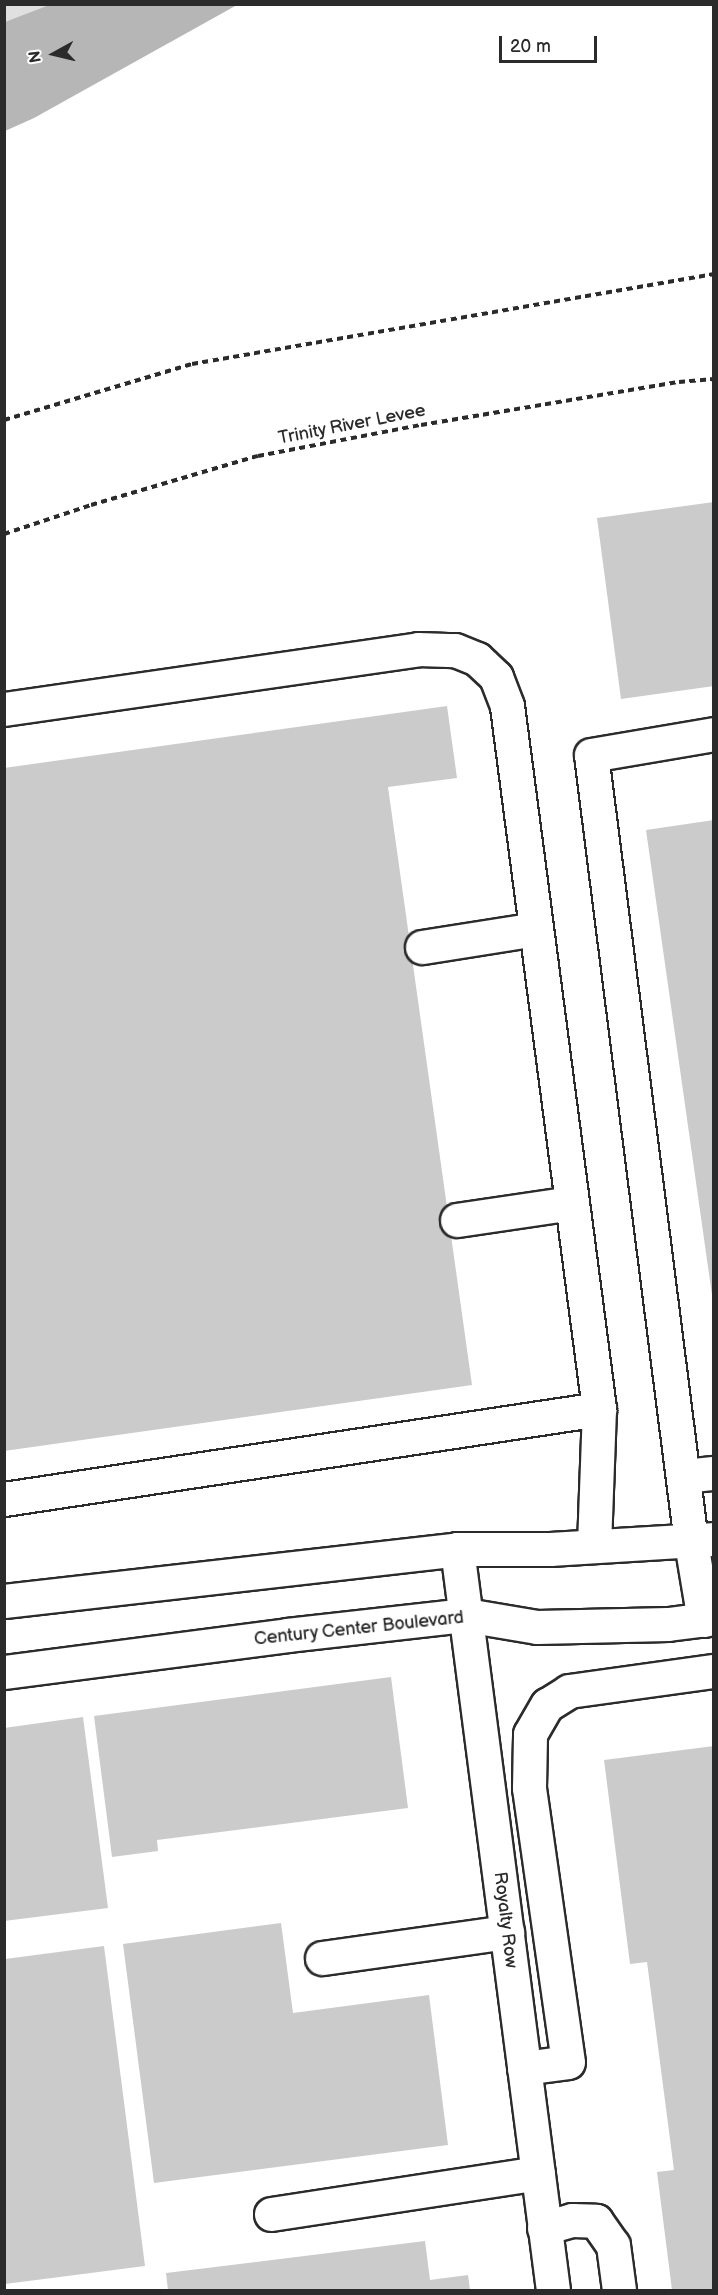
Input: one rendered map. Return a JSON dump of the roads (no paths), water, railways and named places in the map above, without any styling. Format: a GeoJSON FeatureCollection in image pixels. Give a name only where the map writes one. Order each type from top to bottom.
{"type":"FeatureCollection","features":[{"type":"Feature","properties":{"kind":"street"},"geometry":{"type":"LineString","coordinates":[[4,709],[418,649],[455,650],[477,658],[496,677],[507,706],[599,1409],[594,1546]]}},
{"type":"Feature","properties":{"kind":"street"},"geometry":{"type":"LineString","coordinates":[[709,1619],[698,1475],[591,755],[714,734]]}},
{"type":"Feature","properties":{"kind":"street"},"geometry":{"type":"LineString","coordinates":[[422,947],[536,929]]}},
{"type":"Feature","properties":{"kind":"street"},"geometry":{"type":"LineString","coordinates":[[457,1220],[572,1203]]}},
{"type":"Feature","properties":{"kind":"street"},"geometry":{"type":"LineString","coordinates":[[4,1499],[599,1409]]}},
{"type":"Feature","properties":{"kind":"street"},"geometry":{"type":"LineString","coordinates":[[4,1601],[457,1549],[594,1546],[702,1540]]}},
{"type":"Feature","properties":{"kind":"street","name":"Royalty Row"},"geometry":{"type":"LineString","coordinates":[[457,1549],[553,2290]]}},
{"type":"Feature","properties":{"kind":"street","name":"Century Center Boulevard"},"geometry":{"type":"LineString","coordinates":[[4,1672],[288,1635],[466,1615],[537,1627],[668,1624],[709,1619]]}},
{"type":"Feature","properties":{"kind":"street"},"geometry":{"type":"LineString","coordinates":[[524,2068],[568,2062],[529,1788],[530,1734],[547,1705],[569,1691],[714,1671]]}},
{"type":"Feature","properties":{"kind":"street"},"geometry":{"type":"LineString","coordinates":[[497,1852],[537,1848]]}},
{"type":"Feature","properties":{"kind":"street"},"geometry":{"type":"LineString","coordinates":[[322,1958],[507,1932]]}},
{"type":"Feature","properties":{"kind":"street"},"geometry":{"type":"LineString","coordinates":[[271,2214],[538,2173]]}},
{"type":"Feature","properties":{"kind":"street"},"geometry":{"type":"LineString","coordinates":[[544,2228],[572,2220],[596,2221],[613,2245],[620,2290]]}}]}
